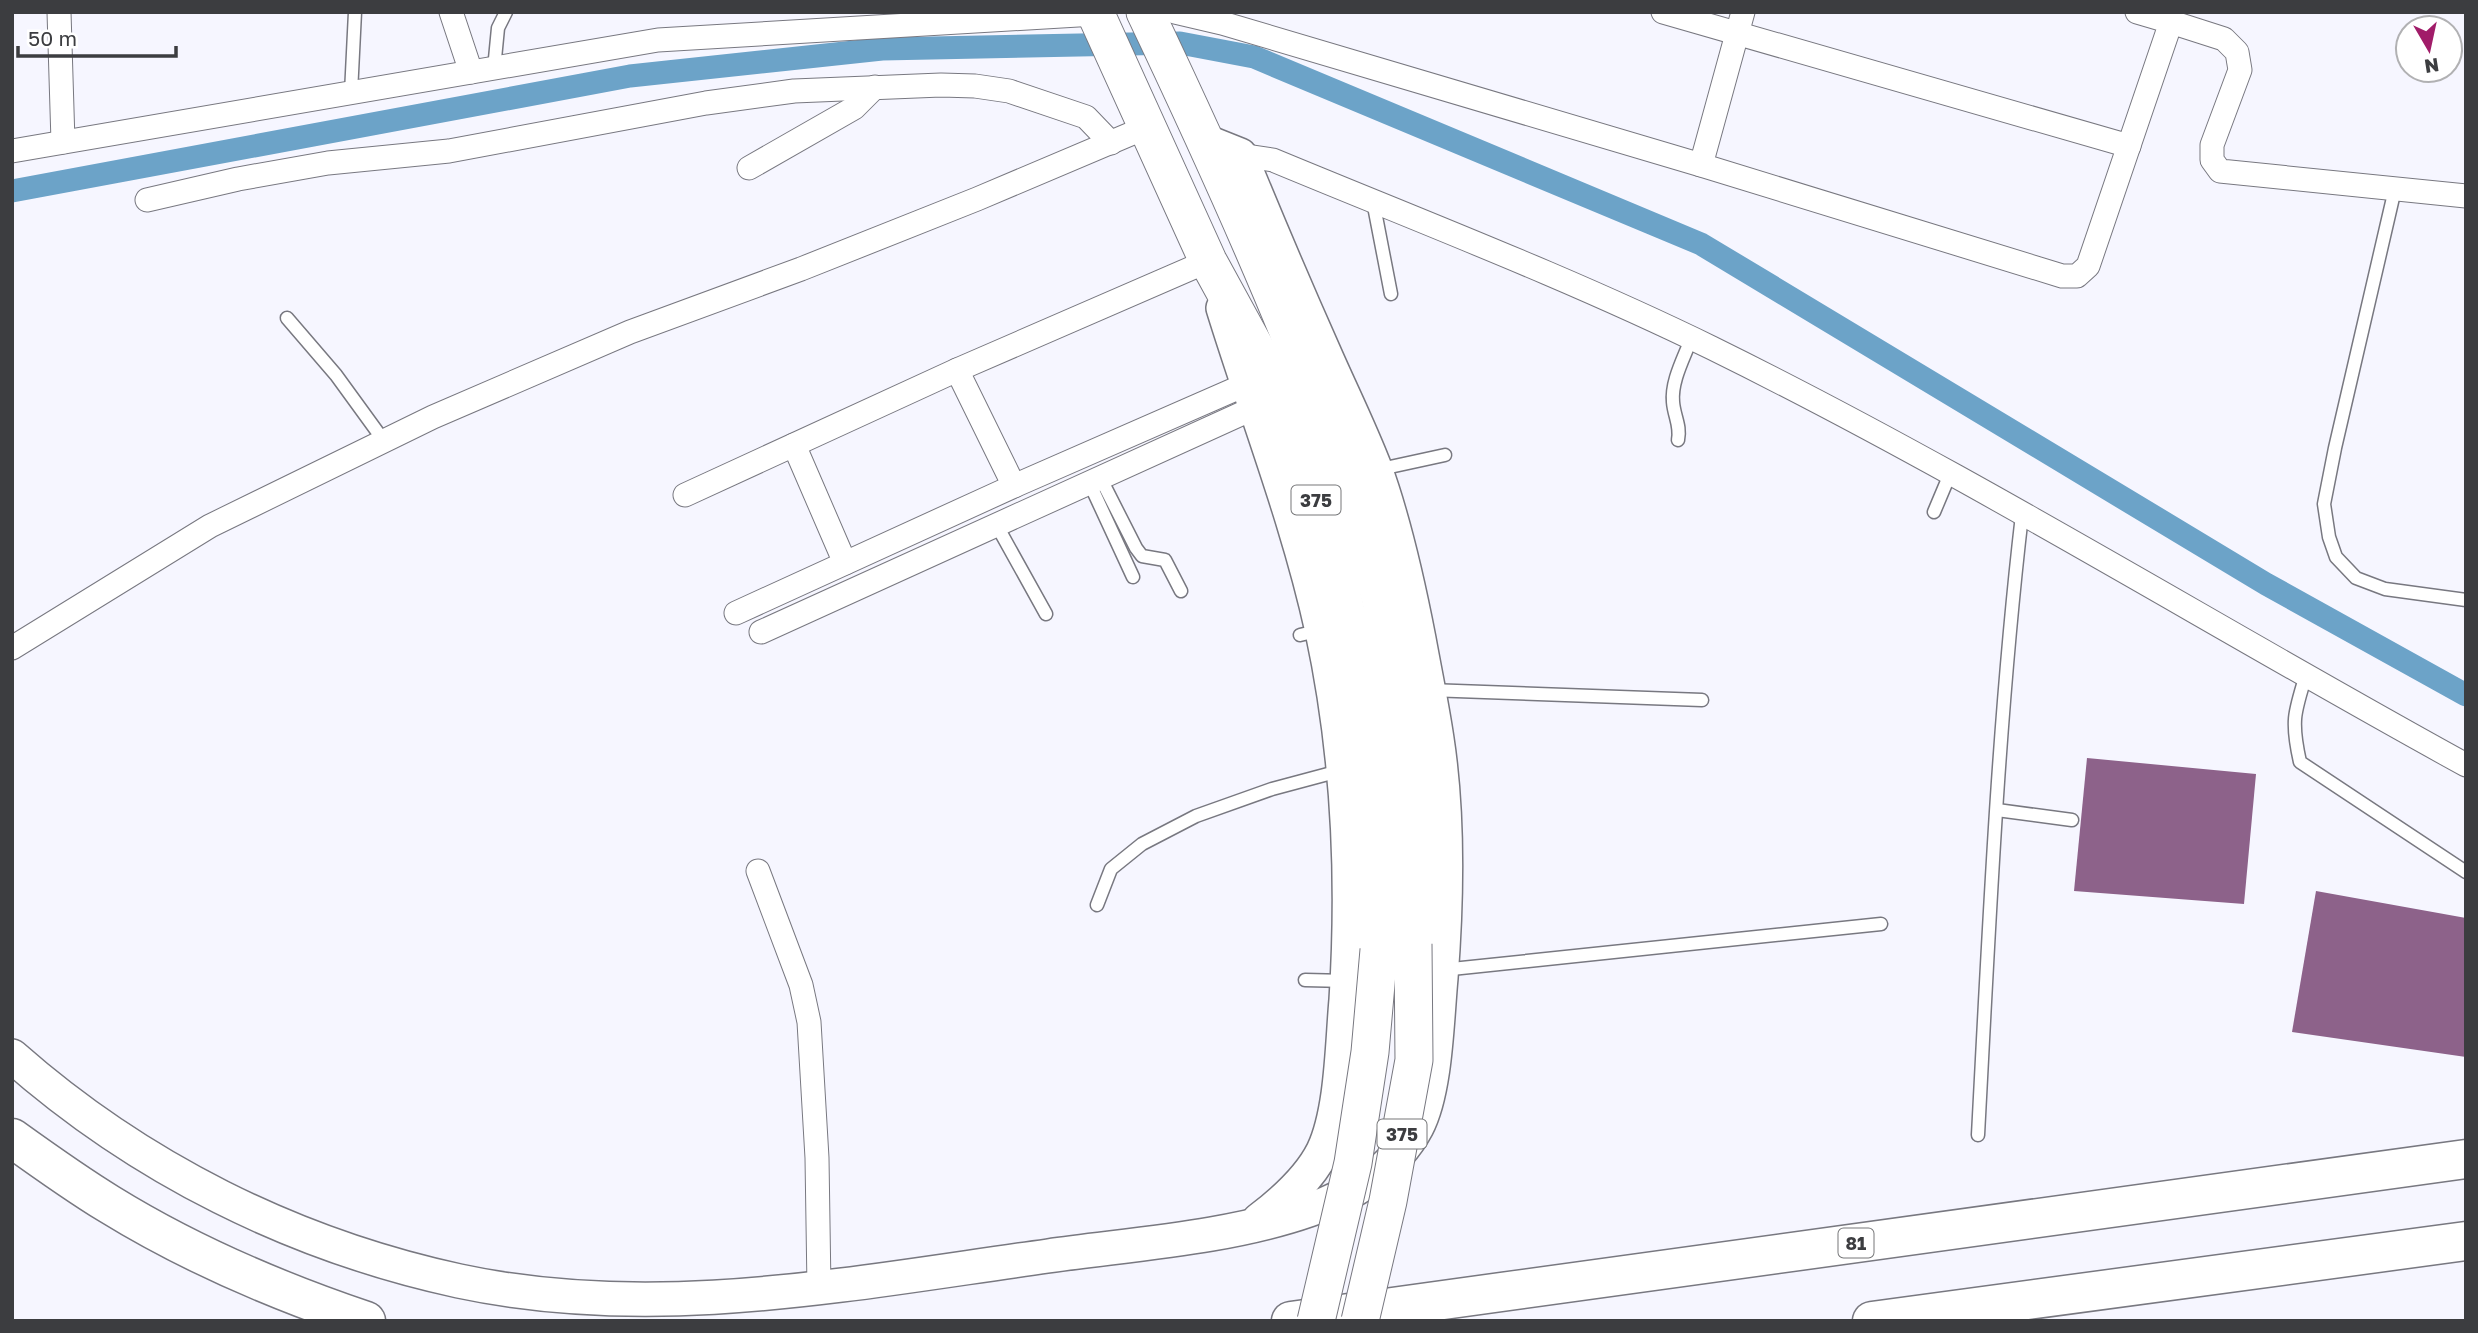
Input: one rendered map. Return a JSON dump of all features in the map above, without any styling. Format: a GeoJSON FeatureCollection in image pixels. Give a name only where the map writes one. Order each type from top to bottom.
{"type":"FeatureCollection","features":[{"type":"Feature","properties":{"kind":"highway"},"geometry":{"type":"LineString","coordinates":[[12,1138],[99,1198],[160,1233],[261,1282],[366,1321]]}},
{"type":"Feature","properties":{"kind":"highway","name":"81"},"geometry":{"type":"LineString","coordinates":[[1291,1321],[2466,1159]]}},
{"type":"Feature","properties":{"kind":"highway"},"geometry":{"type":"LineString","coordinates":[[1872,1321],[2458,1242]]}},
{"type":"Feature","properties":{"kind":"main road","name":"375"},"geometry":{"type":"LineString","coordinates":[[1157,17],[1176,81],[1267,277],[1343,472],[1375,577],[1392,655],[1410,781],[1415,884],[1370,1052],[1353,1163],[1316,1321]]}},
{"type":"Feature","properties":{"kind":"main road","name":"375"},"geometry":{"type":"LineString","coordinates":[[1097,18],[1208,261],[1261,358],[1277,394],[1308,474],[1345,599],[1358,660],[1378,827],[1414,1060],[1391,1189],[1360,1321]]}},
{"type":"Feature","properties":{"kind":"main road"},"geometry":{"type":"LineString","coordinates":[[12,1056],[80,1112],[179,1175],[283,1226],[369,1257],[460,1281],[556,1296],[708,1299],[819,1288],[1249,1228],[1309,1211],[1364,1183],[1401,1151],[1423,1113],[1433,1058],[1442,970],[1445,836],[1438,743],[1407,575],[1376,470],[1240,155],[1205,141]]}},
{"type":"Feature","properties":{"kind":"main road"},"geometry":{"type":"LineString","coordinates":[[1208,261],[1251,396],[1278,497],[1306,569],[1311,633],[1334,694],[1344,770],[1349,881],[1347,981],[1334,1118],[1323,1152],[1307,1175],[1278,1205],[1249,1228]]}},
{"type":"Feature","properties":{"kind":"main road"},"geometry":{"type":"LineString","coordinates":[[1334,1118],[1340,1129],[1353,1139],[1376,1143],[1399,1134],[1423,1113]]}},
{"type":"Feature","properties":{"kind":"street"},"geometry":{"type":"LineString","coordinates":[[59,12],[64,142]]}},
{"type":"Feature","properties":{"kind":"street"},"geometry":{"type":"LineString","coordinates":[[451,12],[482,70]]}},
{"type":"Feature","properties":{"kind":"street"},"geometry":{"type":"LineString","coordinates":[[1663,12],[1740,23],[2129,146]]}},
{"type":"Feature","properties":{"kind":"street"},"geometry":{"type":"LineString","coordinates":[[2137,12],[2224,39],[2237,52],[2240,70],[2212,145],[2212,160],[2220,171],[2466,196]]}},
{"type":"Feature","properties":{"kind":"street"},"geometry":{"type":"LineString","coordinates":[[1157,17],[1220,18],[2062,276],[2077,276],[2088,266],[2171,22]]}},
{"type":"Feature","properties":{"kind":"street"},"geometry":{"type":"LineString","coordinates":[[12,151],[658,40],[1097,18]]}},
{"type":"Feature","properties":{"kind":"street"},"geometry":{"type":"LineString","coordinates":[[1700,165],[1740,23]]}},
{"type":"Feature","properties":{"kind":"street"},"geometry":{"type":"LineString","coordinates":[[147,200],[238,179],[328,163],[449,151],[737,98],[794,91],[964,86],[1009,90],[1086,117],[1111,143]]}},
{"type":"Feature","properties":{"kind":"street"},"geometry":{"type":"LineString","coordinates":[[750,168],[854,108],[875,87]]}},
{"type":"Feature","properties":{"kind":"street"},"geometry":{"type":"LineString","coordinates":[[12,648],[210,526],[433,417],[630,332],[802,269],[1147,127]]}},
{"type":"Feature","properties":{"kind":"street"},"geometry":{"type":"LineString","coordinates":[[1240,155],[1273,160],[1517,260],[1691,339],[1950,474],[2466,765]]}},
{"type":"Feature","properties":{"kind":"street"},"geometry":{"type":"LineString","coordinates":[[685,495],[957,370],[1208,261]]}},
{"type":"Feature","properties":{"kind":"street"},"geometry":{"type":"LineString","coordinates":[[957,370],[1014,486]]}},
{"type":"Feature","properties":{"kind":"street"},"geometry":{"type":"LineString","coordinates":[[761,632],[1095,480],[1251,396]]}},
{"type":"Feature","properties":{"kind":"street"},"geometry":{"type":"LineString","coordinates":[[736,613],[1014,486],[1251,396]]}},
{"type":"Feature","properties":{"kind":"street"},"geometry":{"type":"LineString","coordinates":[[794,445],[845,563]]}},
{"type":"Feature","properties":{"kind":"street"},"geometry":{"type":"LineString","coordinates":[[758,871],[802,985],[809,1023],[817,1158],[819,1288]]}},
{"type":"Feature","properties":{"kind":"lane"},"geometry":{"type":"LineString","coordinates":[[351,93],[355,12]]}},
{"type":"Feature","properties":{"kind":"lane"},"geometry":{"type":"LineString","coordinates":[[482,70],[506,12]]}},
{"type":"Feature","properties":{"kind":"lane"},"geometry":{"type":"LineString","coordinates":[[2395,189],[2324,505],[2329,537],[2336,557],[2356,578],[2385,589],[2466,600]]}},
{"type":"Feature","properties":{"kind":"lane"},"geometry":{"type":"LineString","coordinates":[[1373,201],[1391,294]]}},
{"type":"Feature","properties":{"kind":"lane"},"geometry":{"type":"LineString","coordinates":[[287,318],[337,375],[384,441]]}},
{"type":"Feature","properties":{"kind":"lane"},"geometry":{"type":"LineString","coordinates":[[1678,440],[1679,425],[1673,402],[1674,386],[1691,339]]}},
{"type":"Feature","properties":{"kind":"lane"},"geometry":{"type":"LineString","coordinates":[[1376,470],[1445,455]]}},
{"type":"Feature","properties":{"kind":"lane"},"geometry":{"type":"LineString","coordinates":[[1934,512],[1950,474]]}},
{"type":"Feature","properties":{"kind":"lane"},"geometry":{"type":"LineString","coordinates":[[1095,480],[1133,577]]}},
{"type":"Feature","properties":{"kind":"lane"},"geometry":{"type":"LineString","coordinates":[[1095,480],[1142,556],[1166,560],[1181,591]]}},
{"type":"Feature","properties":{"kind":"lane"},"geometry":{"type":"LineString","coordinates":[[1978,1135],[1997,810],[2022,515]]}},
{"type":"Feature","properties":{"kind":"lane"},"geometry":{"type":"LineString","coordinates":[[996,524],[1046,614]]}},
{"type":"Feature","properties":{"kind":"lane"},"geometry":{"type":"LineString","coordinates":[[2306,675],[2295,709],[2293,731],[2300,762],[2466,872]]}},
{"type":"Feature","properties":{"kind":"lane"},"geometry":{"type":"LineString","coordinates":[[1428,690],[1702,700]]}},
{"type":"Feature","properties":{"kind":"lane"},"geometry":{"type":"LineString","coordinates":[[1097,905],[1111,869],[1142,844],[1196,816],[1272,789],[1344,770]]}},
{"type":"Feature","properties":{"kind":"lane"},"geometry":{"type":"LineString","coordinates":[[1997,810],[2072,820]]}},
{"type":"Feature","properties":{"kind":"lane"},"geometry":{"type":"LineString","coordinates":[[1442,970],[1881,925]]}},
{"type":"Feature","properties":{"kind":"lane"},"geometry":{"type":"LineString","coordinates":[[1305,980],[1347,981]]}},
{"type":"Feature","properties":{"kind":"building"},"geometry":{"type":"Polygon","coordinates":[[[2087,758],[2256,774],[2244,904],[2074,891],[2087,758]]]}},
{"type":"Feature","properties":{"kind":"building"},"geometry":{"type":"Polygon","coordinates":[[[2316,891],[2466,918],[2466,1057],[2292,1032],[2316,891]]]}},
{"type":"Feature","properties":{"kind":"waterway"},"geometry":{"type":"LineString","coordinates":[[12,191],[630,76],[882,49],[1180,43],[1254,57],[1701,244],[2266,584],[2466,695]]}}]}
